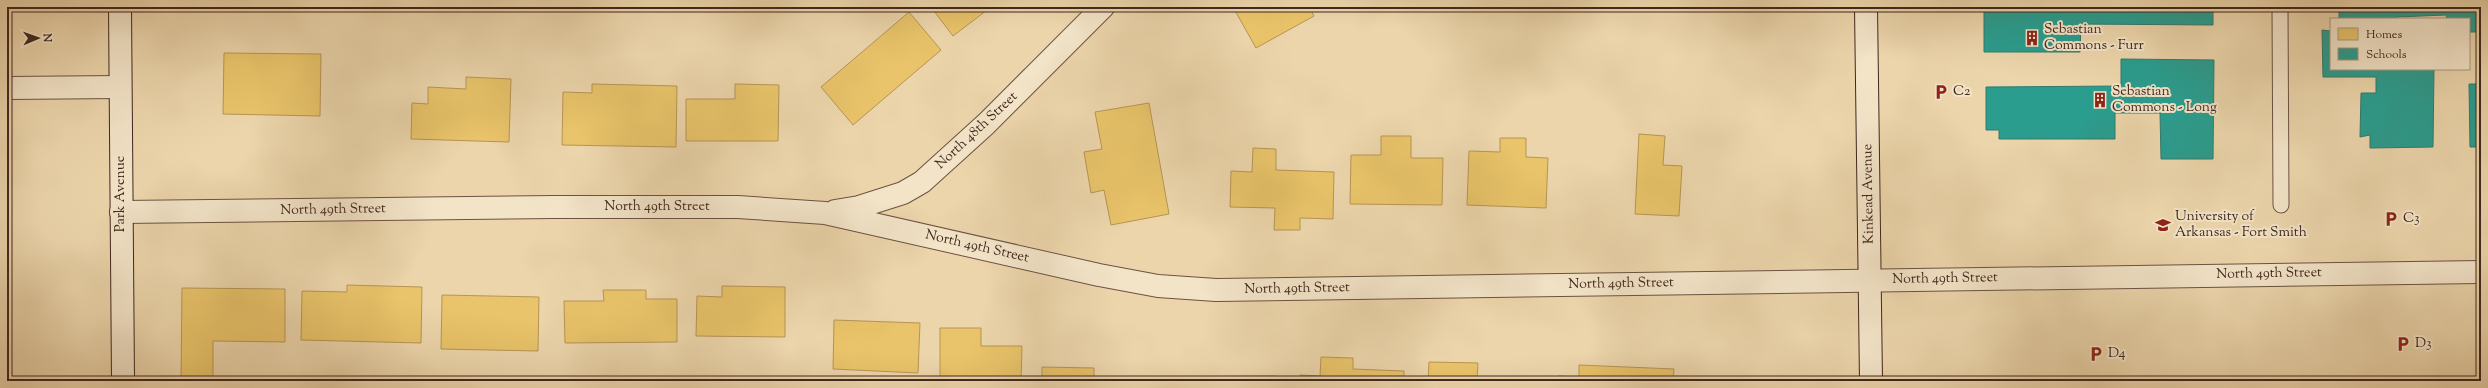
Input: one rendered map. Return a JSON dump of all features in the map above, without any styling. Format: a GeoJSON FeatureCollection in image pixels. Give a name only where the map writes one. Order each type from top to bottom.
{"type":"FeatureCollection","features":[{"type":"Feature","properties":{"kind":"street","name":"Park Avenue"},"geometry":{"type":"LineString","coordinates":[[120,7],[123,381]]}},
{"type":"Feature","properties":{"kind":"street","name":"North 48th Street"},"geometry":{"type":"LineString","coordinates":[[825,213],[859,208],[903,193],[922,182],[986,124],[1103,7]]}},
{"type":"Feature","properties":{"kind":"street","name":"Kinkead Avenue"},"geometry":{"type":"LineString","coordinates":[[1866,7],[1871,280],[1871,381]]}},
{"type":"Feature","properties":{"kind":"street"},"geometry":{"type":"LineString","coordinates":[[7,88],[120,86]]}},
{"type":"Feature","properties":{"kind":"street","name":"North 49th Street"},"geometry":{"type":"LineString","coordinates":[[121,212],[738,207],[825,213],[1099,275],[1158,286],[1216,290],[2481,272]]}},
{"type":"Feature","properties":{"kind":"lane"},"geometry":{"type":"LineString","coordinates":[[2280,7],[2281,205]]}},
{"type":"Feature","properties":{"kind":"building: Homes"},"geometry":{"type":"Polygon","coordinates":[[[931,7],[991,7],[953,36],[931,7]]]}},
{"type":"Feature","properties":{"kind":"building: Homes"},"geometry":{"type":"Polygon","coordinates":[[[1233,7],[1309,7],[1314,16],[1256,48],[1233,7]]]}},
{"type":"Feature","properties":{"kind":"building: Homes"},"geometry":{"type":"Polygon","coordinates":[[[909,12],[941,50],[853,125],[821,87],[909,12]]]}},
{"type":"Feature","properties":{"kind":"building: Homes"},"geometry":{"type":"Polygon","coordinates":[[[224,53],[321,54],[320,116],[223,114],[224,53]]]}},
{"type":"Feature","properties":{"kind":"building: Homes"},"geometry":{"type":"Polygon","coordinates":[[[466,77],[511,79],[509,142],[411,139],[412,103],[428,104],[428,87],[466,89],[466,77]]]}},
{"type":"Feature","properties":{"kind":"building: Homes"},"geometry":{"type":"Polygon","coordinates":[[[592,84],[677,86],[676,147],[562,145],[563,92],[592,93],[592,84]]]}},
{"type":"Feature","properties":{"kind":"building: Homes"},"geometry":{"type":"Polygon","coordinates":[[[735,84],[779,85],[778,141],[686,141],[686,99],[735,99],[735,84]]]}},
{"type":"Feature","properties":{"kind":"building: Homes"},"geometry":{"type":"Polygon","coordinates":[[[1149,103],[1169,214],[1111,225],[1104,190],[1091,193],[1084,152],[1102,149],[1095,112],[1149,103]]]}},
{"type":"Feature","properties":{"kind":"building: Homes"},"geometry":{"type":"Polygon","coordinates":[[[1639,134],[1665,136],[1663,165],[1682,166],[1679,216],[1635,214],[1639,134]]]}},
{"type":"Feature","properties":{"kind":"building: Homes"},"geometry":{"type":"Polygon","coordinates":[[[1381,136],[1411,136],[1411,158],[1443,158],[1442,205],[1350,204],[1351,155],[1381,155],[1381,136]]]}},
{"type":"Feature","properties":{"kind":"building: Homes"},"geometry":{"type":"Polygon","coordinates":[[[1500,138],[1526,138],[1526,157],[1548,158],[1546,208],[1467,205],[1469,151],[1500,152],[1500,138]]]}},
{"type":"Feature","properties":{"kind":"building: Homes"},"geometry":{"type":"Polygon","coordinates":[[[1253,148],[1276,149],[1276,170],[1334,172],[1333,219],[1300,218],[1300,230],[1274,230],[1275,208],[1230,207],[1231,171],[1252,172],[1253,148]]]}},
{"type":"Feature","properties":{"kind":"building: Homes"},"geometry":{"type":"Polygon","coordinates":[[[347,285],[422,287],[421,343],[301,340],[302,291],[347,292],[347,285]]]}},
{"type":"Feature","properties":{"kind":"building: Homes"},"geometry":{"type":"Polygon","coordinates":[[[722,286],[785,287],[785,337],[696,336],[697,296],[722,297],[722,286]]]}},
{"type":"Feature","properties":{"kind":"building: Homes"},"geometry":{"type":"Polygon","coordinates":[[[182,288],[285,289],[285,342],[213,341],[213,381],[181,381],[182,288]]]}},
{"type":"Feature","properties":{"kind":"building: Homes"},"geometry":{"type":"Polygon","coordinates":[[[603,290],[646,290],[646,299],[677,299],[677,342],[565,343],[564,301],[604,301],[603,290]]]}},
{"type":"Feature","properties":{"kind":"building: Homes"},"geometry":{"type":"Polygon","coordinates":[[[442,295],[539,297],[538,351],[441,349],[442,295]]]}},
{"type":"Feature","properties":{"kind":"building: Homes"},"geometry":{"type":"Polygon","coordinates":[[[834,320],[920,323],[918,373],[833,369],[834,320]]]}},
{"type":"Feature","properties":{"kind":"building: Homes"},"geometry":{"type":"Polygon","coordinates":[[[940,328],[981,328],[981,346],[1022,346],[1021,381],[940,381],[940,328]]]}},
{"type":"Feature","properties":{"kind":"building: Homes"},"geometry":{"type":"Polygon","coordinates":[[[1321,357],[1353,358],[1353,369],[1404,371],[1404,381],[1300,381],[1300,375],[1320,376],[1321,357]]]}},
{"type":"Feature","properties":{"kind":"building: Homes"},"geometry":{"type":"Polygon","coordinates":[[[1429,362],[1478,363],[1477,381],[1428,381],[1429,362]]]}},
{"type":"Feature","properties":{"kind":"building: Homes"},"geometry":{"type":"Polygon","coordinates":[[[1579,365],[1674,369],[1673,381],[1558,381],[1558,376],[1579,377],[1579,365]]]}},
{"type":"Feature","properties":{"kind":"building: Homes"},"geometry":{"type":"Polygon","coordinates":[[[1042,367],[1094,368],[1094,381],[1042,381],[1042,367]]]}},
{"type":"Feature","properties":{"kind":"building: Homes"},"geometry":{"type":"Polygon","coordinates":[[[1275,376],[1275,381],[1165,381],[1165,377],[1275,376]]]}},
{"type":"Feature","properties":{"kind":"building: Schools","name":"Sebastian Commons - Furr"},"geometry":{"type":"Polygon","coordinates":[[[1984,7],[2213,7],[2213,25],[2081,24],[2080,52],[1984,52],[1984,7]]]}},
{"type":"Feature","properties":{"kind":"building: Schools"},"geometry":{"type":"Polygon","coordinates":[[[2339,7],[2481,7],[2481,32],[2470,32],[2470,18],[2447,18],[2446,15],[2398,18],[2339,18],[2339,7]]]}},
{"type":"Feature","properties":{"kind":"building: Schools"},"geometry":{"type":"Polygon","coordinates":[[[2322,30],[2330,31],[2330,70],[2434,70],[2433,147],[2370,148],[2370,135],[2360,137],[2361,93],[2376,93],[2376,77],[2323,77],[2322,30]]]}},
{"type":"Feature","properties":{"kind":"building: Schools","name":"Sebastian Commons - Long"},"geometry":{"type":"Polygon","coordinates":[[[2121,59],[2214,60],[2213,159],[2161,159],[2160,113],[2115,113],[2115,139],[1999,139],[1999,130],[1986,130],[1986,87],[2121,86],[2121,59]]]}},
{"type":"Feature","properties":{"kind":"building: Schools"},"geometry":{"type":"Polygon","coordinates":[[[2479,73],[2481,73],[2481,147],[2470,147],[2469,84],[2479,84],[2479,73]]]}},
{"type":"Feature","properties":{"kind":"place","name":"Sebastian Commons - Furr"},"geometry":{"type":"Point","coordinates":[2032,38]}},
{"type":"Feature","properties":{"kind":"place","name":"C2"},"geometry":{"type":"Point","coordinates":[1941,92]}},
{"type":"Feature","properties":{"kind":"place","name":"Sebastian Commons - Long"},"geometry":{"type":"Point","coordinates":[2100,100]}},
{"type":"Feature","properties":{"kind":"place","name":"C3"},"geometry":{"type":"Point","coordinates":[2391,219]}},
{"type":"Feature","properties":{"kind":"place","name":"University of Arkansas - Fort Smith"},"geometry":{"type":"Point","coordinates":[2163,225]}},
{"type":"Feature","properties":{"kind":"place","name":"D3"},"geometry":{"type":"Point","coordinates":[2403,344]}},
{"type":"Feature","properties":{"kind":"place","name":"D4"},"geometry":{"type":"Point","coordinates":[2096,354]}}]}
